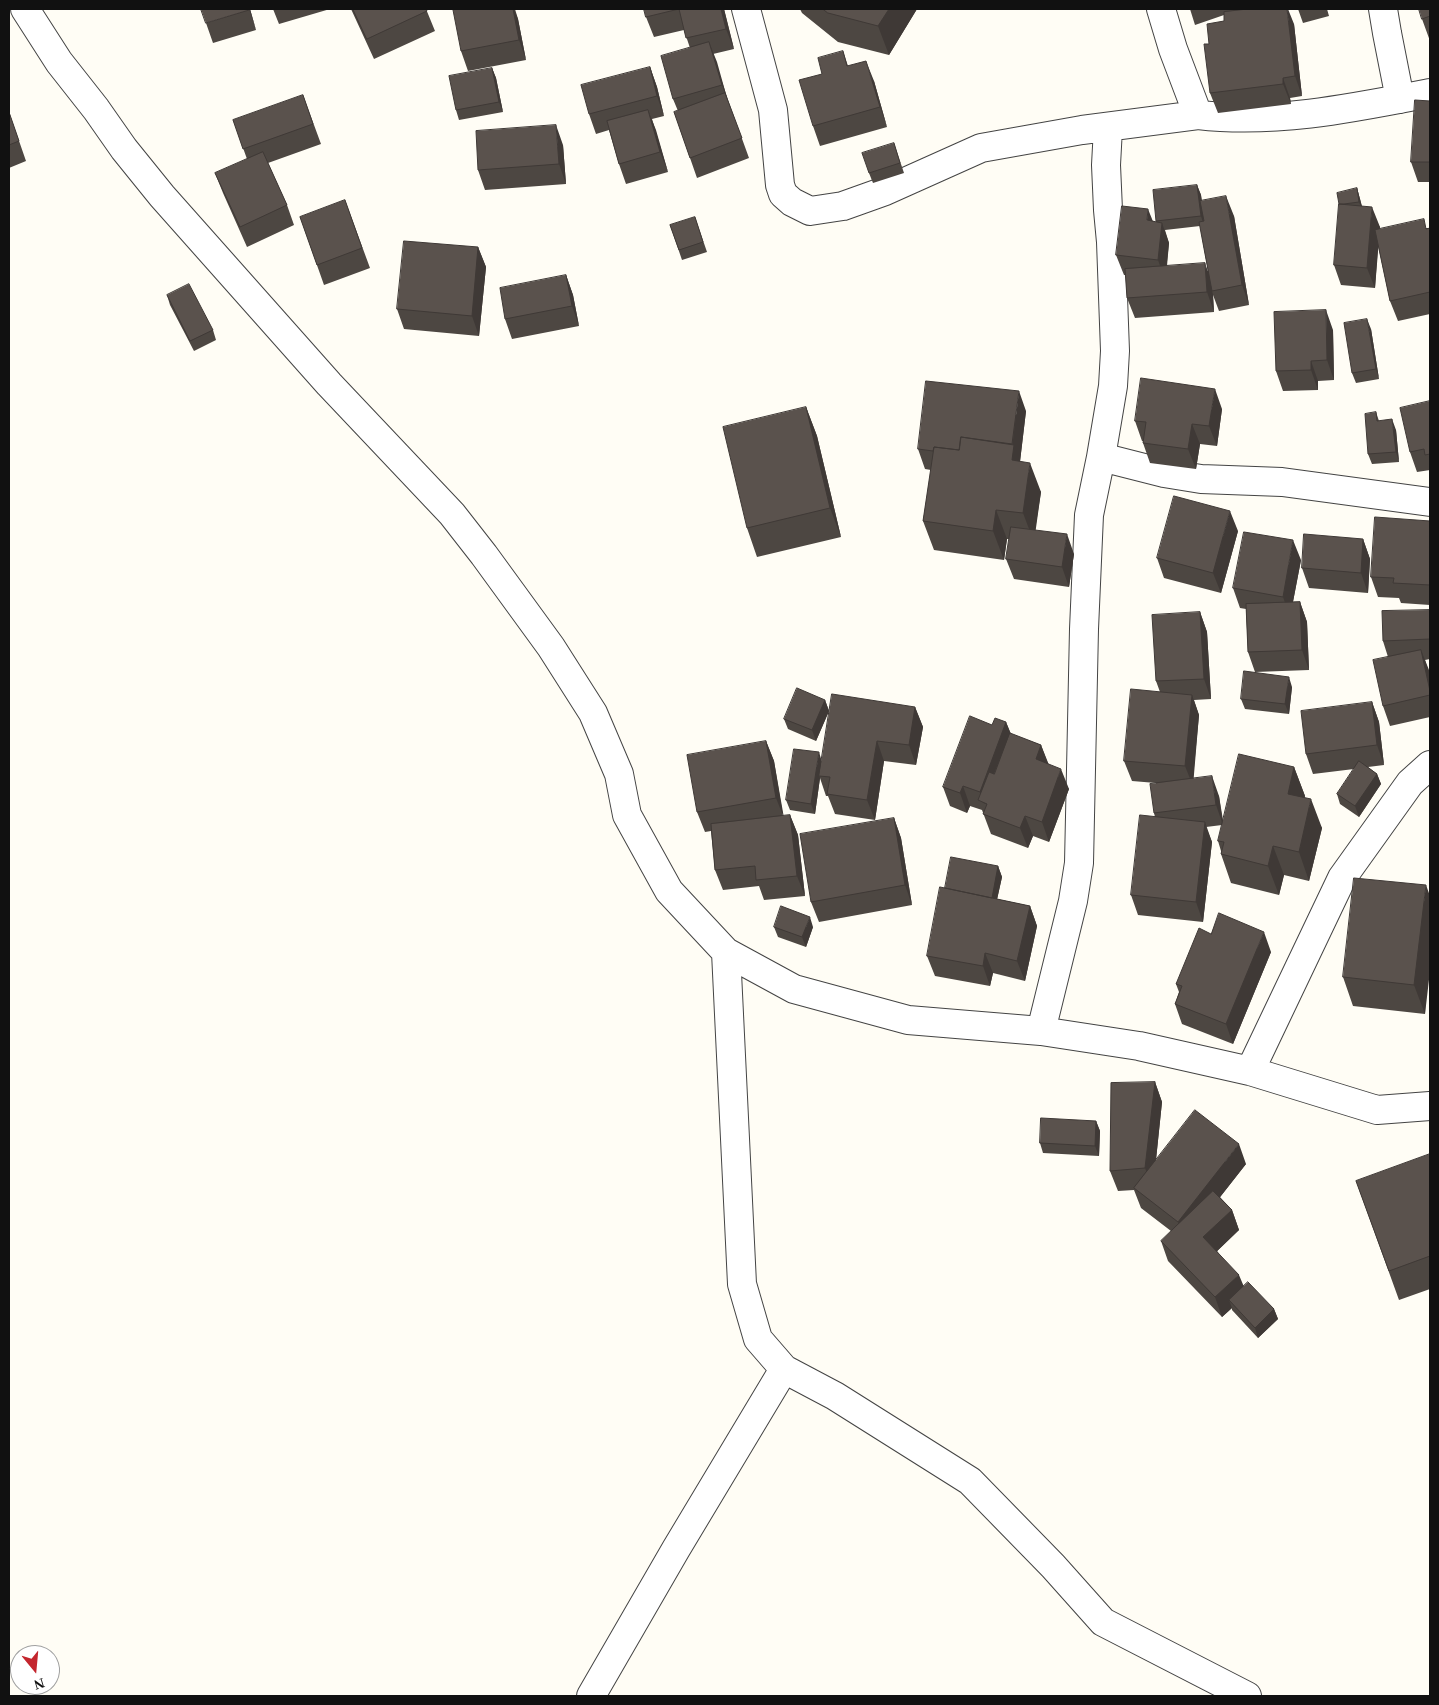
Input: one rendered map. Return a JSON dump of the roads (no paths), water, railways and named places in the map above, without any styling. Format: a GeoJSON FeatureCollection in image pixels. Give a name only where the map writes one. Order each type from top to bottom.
{"type":"FeatureCollection","features":[{"type":"Feature","properties":{"kind":"street"},"geometry":{"type":"LineString","coordinates":[[24,9],[59,62],[162,196],[329,384],[452,514],[484,555],[551,647],[594,713],[619,774],[627,815],[669,890],[726,952],[794,989],[908,1020],[1041,1031],[1139,1046],[1250,1070],[1377,1110],[1430,1106]]}},
{"type":"Feature","properties":{"kind":"street"},"geometry":{"type":"LineString","coordinates":[[746,9],[773,110],[780,185],[783,194],[792,202],[810,211],[843,206],[885,191],[981,148],[1082,130],[1198,115],[1228,119],[1258,119],[1313,114],[1430,93]]}},
{"type":"Feature","properties":{"kind":"street"},"geometry":{"type":"LineString","coordinates":[[1161,9],[1173,49],[1198,115]]}},
{"type":"Feature","properties":{"kind":"street"},"geometry":{"type":"LineString","coordinates":[[1383,9],[1400,99]]}},
{"type":"Feature","properties":{"kind":"street"},"geometry":{"type":"LineString","coordinates":[[1041,1031],[1072,901],[1079,862],[1081,837],[1084,629],[1088,515],[1101,457],[1112,386],[1115,351],[1107,183],[1108,128]]}},
{"type":"Feature","properties":{"kind":"street"},"geometry":{"type":"LineString","coordinates":[[1101,457],[1164,473],[1202,479],[1282,482],[1430,502]]}},
{"type":"Feature","properties":{"kind":"street"},"geometry":{"type":"LineString","coordinates":[[1250,1070],[1342,878],[1410,783],[1430,764]]}},
{"type":"Feature","properties":{"kind":"street"},"geometry":{"type":"LineString","coordinates":[[726,952],[742,1284],[758,1339],[784,1369],[835,1396],[970,1481],[1103,1622],[1247,1696]]}},
{"type":"Feature","properties":{"kind":"street"},"geometry":{"type":"LineString","coordinates":[[591,1696],[676,1549],[784,1369]]}}]}
